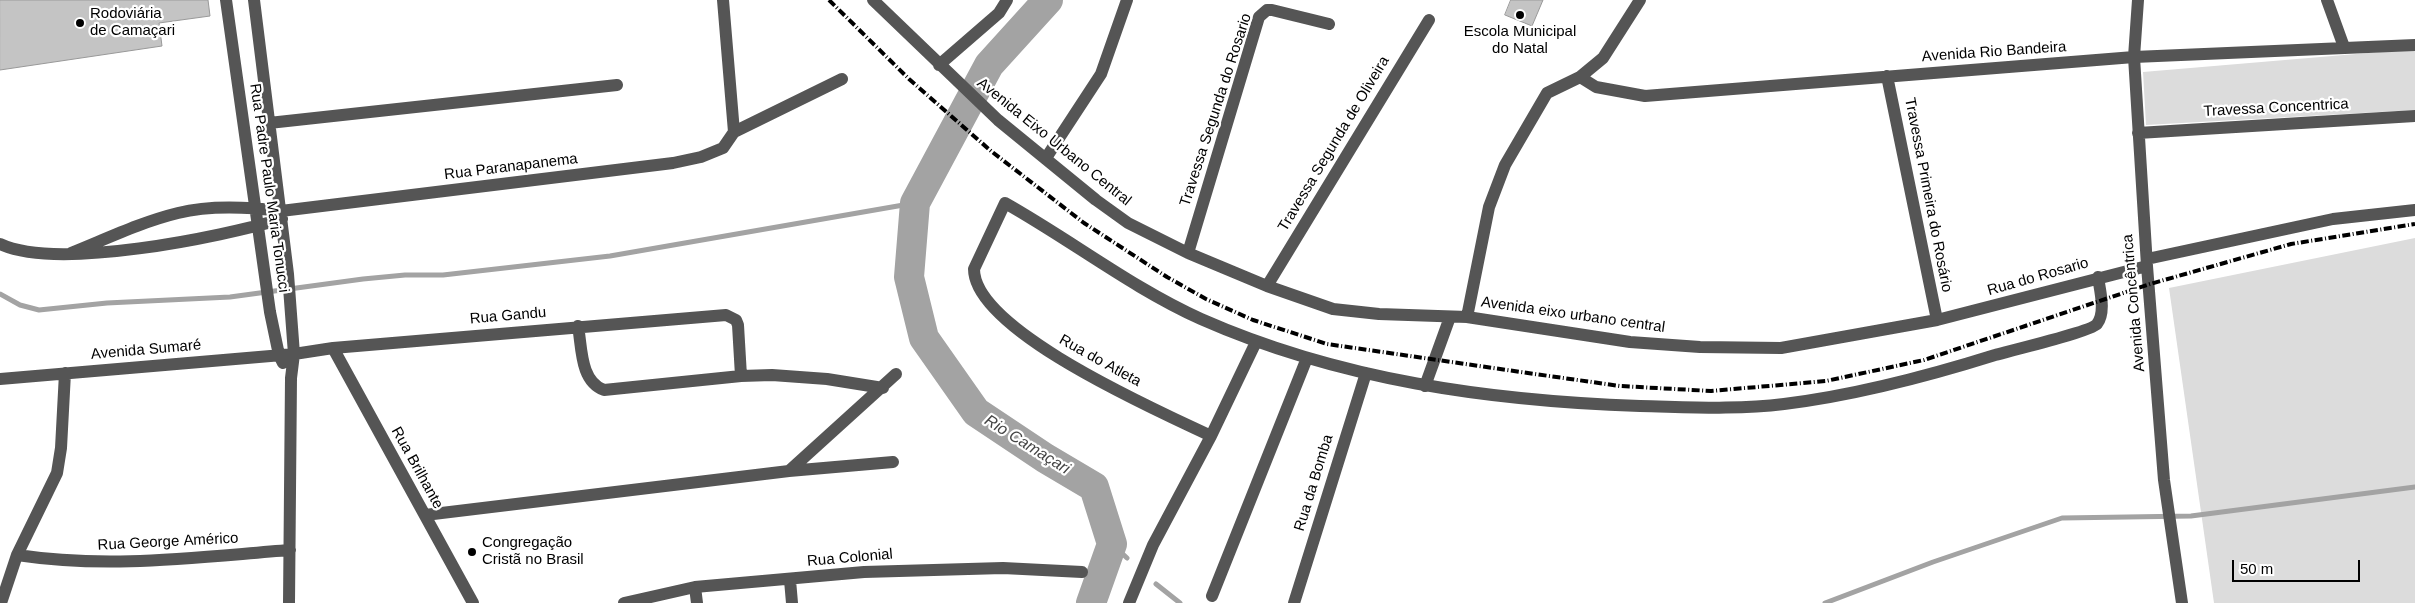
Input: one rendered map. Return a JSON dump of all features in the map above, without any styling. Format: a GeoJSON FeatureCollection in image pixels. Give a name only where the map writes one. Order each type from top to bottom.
{"type":"FeatureCollection","features":[{"type":"Feature","properties":{"kind":"street","name":"Rua Padre Paulo Maria Tonucci"},"geometry":{"type":"LineString","coordinates":[[226,0],[270,312],[279,355],[291,378]]}},
{"type":"Feature","properties":{"kind":"street","name":"Rua Padre Paulo Maria Tonucci"},"geometry":{"type":"LineString","coordinates":[[254,0],[288,274],[294,354],[291,378],[289,603]]}},
{"type":"Feature","properties":{"kind":"street"},"geometry":{"type":"LineString","coordinates":[[723,0],[734,132],[842,79]]}},
{"type":"Feature","properties":{"kind":"street","name":"Avenida Eixo Urbano Central"},"geometry":{"type":"LineString","coordinates":[[873,0],[951,77],[998,120],[1096,200],[1128,223],[1188,253],[1267,286]]}},
{"type":"Feature","properties":{"kind":"street"},"geometry":{"type":"LineString","coordinates":[[939,65],[999,13],[1007,0]]}},
{"type":"Feature","properties":{"kind":"street"},"geometry":{"type":"LineString","coordinates":[[1046,158],[1101,74],[1127,0]]}},
{"type":"Feature","properties":{"kind":"street"},"geometry":{"type":"LineString","coordinates":[[1467,317],[1490,207],[1505,165],[1548,94],[1580,77],[1603,58],[1640,0]]}},
{"type":"Feature","properties":{"kind":"street","name":"Avenida Concêntrica"},"geometry":{"type":"LineString","coordinates":[[2138,0],[2134,57],[2147,262],[2164,480],[2182,603]]}},
{"type":"Feature","properties":{"kind":"street"},"geometry":{"type":"LineString","coordinates":[[2327,0],[2344,47]]}},
{"type":"Feature","properties":{"kind":"street","name":"Travessa Segunda do Rosario"},"geometry":{"type":"LineString","coordinates":[[1188,253],[1259,17],[1267,10],[1272,10],[1329,24]]}},
{"type":"Feature","properties":{"kind":"street","name":"Travessa Segunda de Oliveira"},"geometry":{"type":"LineString","coordinates":[[1267,286],[1429,20]]}},
{"type":"Feature","properties":{"kind":"street","name":"Avenida Rio Bandeira"},"geometry":{"type":"LineString","coordinates":[[1580,77],[1596,88],[1645,96],[2134,57],[2415,45]]}},
{"type":"Feature","properties":{"kind":"street","name":"Travessa Primeira do Rosário"},"geometry":{"type":"LineString","coordinates":[[1887,76],[1937,320]]}},
{"type":"Feature","properties":{"kind":"street"},"geometry":{"type":"LineString","coordinates":[[269,123],[617,85]]}},
{"type":"Feature","properties":{"kind":"street","name":"Travessa Concentrica"},"geometry":{"type":"LineString","coordinates":[[2138,133],[2415,116]]}},
{"type":"Feature","properties":{"kind":"street","name":"Rua Paranapanema"},"geometry":{"type":"LineString","coordinates":[[281,215],[673,163],[700,157],[723,148],[734,132]]}},
{"type":"Feature","properties":{"kind":"street","name":"Rua do Atleta"},"geometry":{"type":"LineString","coordinates":[[1211,436],[1070,366],[1015,327],[988,302],[976,280],[974,269],[1005,203],[1157,297],[1199,318],[1256,342]]}},
{"type":"Feature","properties":{"kind":"street"},"geometry":{"type":"LineString","coordinates":[[71,253],[147,222],[180,212],[255,208],[281,215]]}},
{"type":"Feature","properties":{"kind":"street","name":"Rua do Rosario"},"geometry":{"type":"LineString","coordinates":[[1937,320],[2017,301],[2147,262],[2334,219],[2415,210]]}},
{"type":"Feature","properties":{"kind":"street"},"geometry":{"type":"LineString","coordinates":[[0,244],[14,251],[34,254],[71,253],[154,245],[258,226],[281,215]]}},
{"type":"Feature","properties":{"kind":"street"},"geometry":{"type":"LineString","coordinates":[[1130,600],[1153,546],[1211,436],[1256,342],[1306,358],[1425,386],[1567,404],[1720,409],[1801,401],[1896,385],[2039,342],[2092,329],[2099,321],[2101,314],[2098,277]]}},
{"type":"Feature","properties":{"kind":"street","name":"Avenida eixo urbano central"},"geometry":{"type":"LineString","coordinates":[[1267,286],[1321,305],[1352,312],[1467,317],[1630,342],[1755,349],[1781,348],[1937,320]]}},
{"type":"Feature","properties":{"kind":"street","name":"Rua Gandu"},"geometry":{"type":"LineString","coordinates":[[294,354],[333,348],[726,315],[736,320],[738,325],[742,376]]}},
{"type":"Feature","properties":{"kind":"street"},"geometry":{"type":"LineString","coordinates":[[1425,386],[1450,316]]}},
{"type":"Feature","properties":{"kind":"street"},"geometry":{"type":"LineString","coordinates":[[578,326],[585,370],[596,387],[604,390],[742,376],[827,379],[883,388]]}},
{"type":"Feature","properties":{"kind":"street","name":"Rua Brilhante"},"geometry":{"type":"LineString","coordinates":[[333,348],[473,603]]}},
{"type":"Feature","properties":{"kind":"street","name":"Avenida Sumaré"},"geometry":{"type":"LineString","coordinates":[[0,378],[294,354]]}},
{"type":"Feature","properties":{"kind":"street"},"geometry":{"type":"LineString","coordinates":[[1212,596],[1306,358]]}},
{"type":"Feature","properties":{"kind":"street"},"geometry":{"type":"LineString","coordinates":[[1,603],[17,555],[56,473],[62,448],[65,373]]}},
{"type":"Feature","properties":{"kind":"street","name":"Rua da Bomba"},"geometry":{"type":"LineString","coordinates":[[1294,603],[1366,373]]}},
{"type":"Feature","properties":{"kind":"street"},"geometry":{"type":"LineString","coordinates":[[789,471],[883,388],[896,374]]}},
{"type":"Feature","properties":{"kind":"street"},"geometry":{"type":"LineString","coordinates":[[425,515],[789,471],[893,462]]}},
{"type":"Feature","properties":{"kind":"street","name":"Rua George Américo"},"geometry":{"type":"LineString","coordinates":[[17,555],[58,561],[127,563],[290,550]]}},
{"type":"Feature","properties":{"kind":"street","name":"Rua Colonial"},"geometry":{"type":"LineString","coordinates":[[624,603],[695,587],[864,572],[1003,568],[1082,572]]}},
{"type":"Feature","properties":{"kind":"street"},"geometry":{"type":"LineString","coordinates":[[790,580],[792,603]]}},
{"type":"Feature","properties":{"kind":"street"},"geometry":{"type":"LineString","coordinates":[[695,587],[697,603]]}},
{"type":"Feature","properties":{"kind":"shaded area"},"geometry":{"type":"Polygon","coordinates":[[[2415,49],[2415,110],[2146,125],[2143,72],[2415,49]]]}},
{"type":"Feature","properties":{"kind":"shaded area"},"geometry":{"type":"Polygon","coordinates":[[[2415,238],[2415,603],[2214,603],[2169,288],[2415,238]]]}},
{"type":"Feature","properties":{"kind":"building","name":"Rodoviária de Camaçari"},"geometry":{"type":"Polygon","coordinates":[[[0,0],[208,0],[210,16],[159,23],[162,46],[0,70],[0,0]]]}},
{"type":"Feature","properties":{"kind":"building"},"geometry":{"type":"Polygon","coordinates":[[[1511,0],[1543,0],[1532,26],[1505,15],[1511,0]]]}},
{"type":"Feature","properties":{"kind":"waterway","name":"Rio Camaçari"},"geometry":{"type":"LineString","coordinates":[[1048,0],[989,65],[915,203],[909,277],[924,338],[976,412],[1045,458],[1094,487],[1112,544],[1091,603]]}},
{"type":"Feature","properties":{"kind":"waterway"},"geometry":{"type":"LineString","coordinates":[[0,294],[20,305],[39,310],[107,303],[230,297],[363,279],[405,275],[443,275],[610,256],[915,203]]}},
{"type":"Feature","properties":{"kind":"waterway"},"geometry":{"type":"LineString","coordinates":[[1825,603],[1933,562],[2062,518],[2191,516],[2415,487]]}},
{"type":"Feature","properties":{"kind":"waterway"},"geometry":{"type":"LineString","coordinates":[[1112,544],[1127,558]]}},
{"type":"Feature","properties":{"kind":"waterway"},"geometry":{"type":"LineString","coordinates":[[1156,584],[1180,603]]}},
{"type":"Feature","properties":{"kind":"railway"},"geometry":{"type":"LineString","coordinates":[[829,0],[909,79],[991,151],[1084,223],[1167,277],[1206,299],[1253,320],[1327,344],[1535,374],[1620,386],[1711,391],[1826,381],[1924,360],[2150,284],[2291,244],[2415,224]]}},
{"type":"Feature","properties":{"kind":"place","name":"Escola Municipal do Natal"},"geometry":{"type":"Point","coordinates":[1520,15]}},
{"type":"Feature","properties":{"kind":"place","name":"Rodoviária de Camaçari"},"geometry":{"type":"Point","coordinates":[80,23]}},
{"type":"Feature","properties":{"kind":"place","name":"Congregação Cristã no Brasil"},"geometry":{"type":"Point","coordinates":[472,552]}}]}
